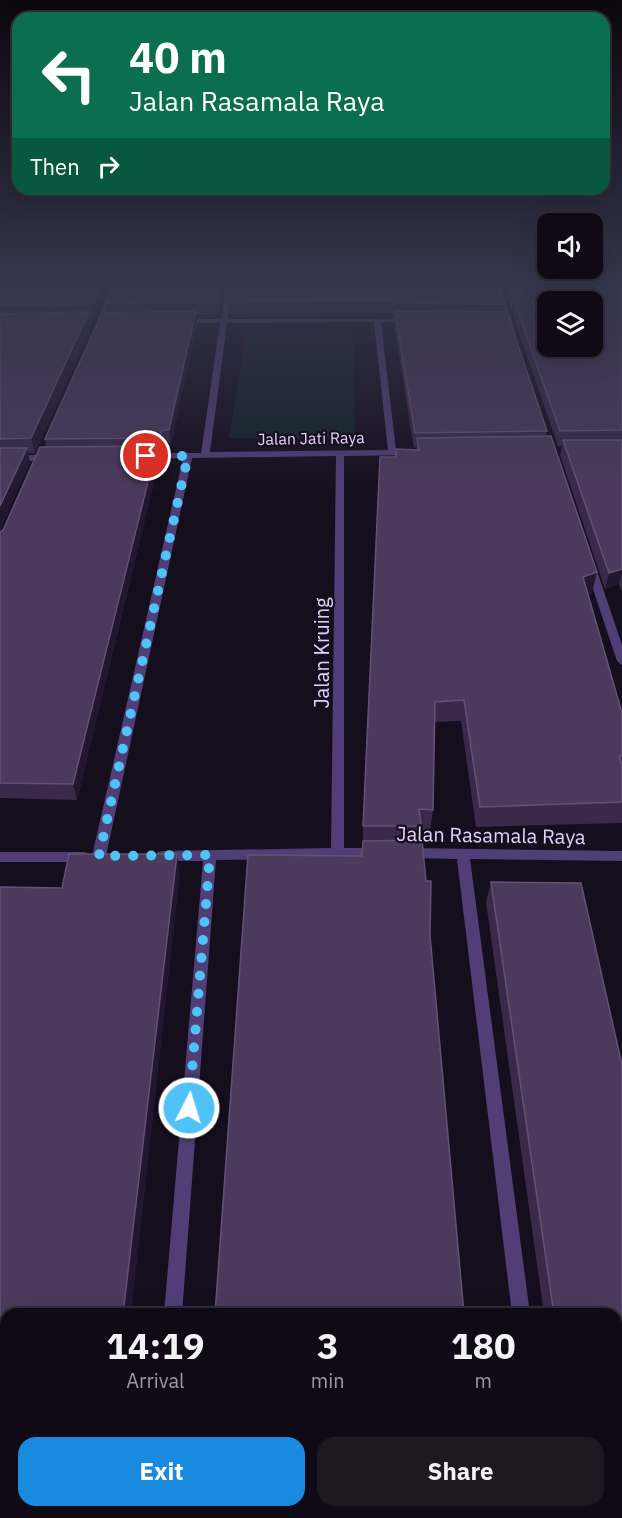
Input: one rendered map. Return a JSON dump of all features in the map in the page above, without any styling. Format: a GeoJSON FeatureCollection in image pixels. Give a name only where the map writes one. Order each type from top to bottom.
{"type":"FeatureCollection","features":[{"type":"Feature","properties":{"kind":"street"},"geometry":{"type":"LineString","coordinates":[[205,455],[219,355]]}},
{"type":"Feature","properties":{"kind":"street"},"geometry":{"type":"LineString","coordinates":[[381,355],[392,452]]}},
{"type":"Feature","properties":{"kind":"street"},"geometry":{"type":"LineString","coordinates":[[38,463],[44,448]]}},
{"type":"Feature","properties":{"kind":"street","name":"Jalan Jati Raya"},"geometry":{"type":"LineString","coordinates":[[131,457],[426,452]]}},
{"type":"Feature","properties":{"kind":"street","name":"Jalan Kruing"},"geometry":{"type":"LineString","coordinates":[[337,854],[340,453]]}},
{"type":"Feature","properties":{"kind":"street"},"geometry":{"type":"LineString","coordinates":[[0,857],[104,856],[188,456]]}},
{"type":"Feature","properties":{"kind":"street"},"geometry":{"type":"LineString","coordinates":[[0,459],[38,463],[62,458]]}},
{"type":"Feature","properties":{"kind":"street"},"geometry":{"type":"LineString","coordinates":[[586,551],[622,661]]}},
{"type":"Feature","properties":{"kind":"street"},"geometry":{"type":"LineString","coordinates":[[463,853],[520,1308]]}},
{"type":"Feature","properties":{"kind":"street","name":"Jalan Rasamala Raya"},"geometry":{"type":"LineString","coordinates":[[154,856],[463,853],[622,856]]}},
{"type":"Feature","properties":{"kind":"street"},"geometry":{"type":"LineString","coordinates":[[173,1308],[210,855]]}},
{"type":"Feature","properties":{"kind":"shaded area"},"geometry":{"type":"Polygon","coordinates":[[[243,355],[353,355],[355,440],[229,438],[243,355]]]}},
{"type":"Feature","properties":{"kind":"building"},"geometry":{"type":"Polygon","coordinates":[[[0,355],[69,355],[31,438],[0,439],[0,355]]]}},
{"type":"Feature","properties":{"kind":"building"},"geometry":{"type":"Polygon","coordinates":[[[83,355],[186,355],[169,430],[162,430],[160,438],[45,439],[83,355]]]}},
{"type":"Feature","properties":{"kind":"building"},"geometry":{"type":"Polygon","coordinates":[[[402,355],[521,355],[547,431],[415,433],[402,355]]]}},
{"type":"Feature","properties":{"kind":"building"},"geometry":{"type":"Polygon","coordinates":[[[533,355],[537,355],[537,357],[603,357],[603,355],[622,355],[622,430],[560,431],[533,355]]]}},
{"type":"Feature","properties":{"kind":"building"},"geometry":{"type":"Polygon","coordinates":[[[551,436],[597,572],[583,577],[622,713],[622,756],[619,756],[622,765],[622,802],[480,807],[464,700],[435,702],[433,810],[419,809],[421,826],[363,826],[380,457],[396,457],[396,449],[419,450],[417,438],[551,436]]]}},
{"type":"Feature","properties":{"kind":"building"},"geometry":{"type":"Polygon","coordinates":[[[563,440],[622,440],[622,569],[609,573],[563,440]]]}},
{"type":"Feature","properties":{"kind":"building"},"geometry":{"type":"Polygon","coordinates":[[[157,446],[73,784],[0,783],[0,532],[3,530],[40,447],[157,446]]]}},
{"type":"Feature","properties":{"kind":"building"},"geometry":{"type":"Polygon","coordinates":[[[0,448],[27,448],[0,506],[0,448]]]}},
{"type":"Feature","properties":{"kind":"building"},"geometry":{"type":"Polygon","coordinates":[[[422,840],[426,881],[431,881],[430,935],[463,1308],[215,1308],[248,855],[362,856],[363,841],[422,840]]]}},
{"type":"Feature","properties":{"kind":"building"},"geometry":{"type":"Polygon","coordinates":[[[69,854],[177,854],[124,1308],[0,1308],[0,887],[62,888],[69,854]]]}},
{"type":"Feature","properties":{"kind":"building"},"geometry":{"type":"Polygon","coordinates":[[[491,882],[581,883],[622,1065],[622,1308],[553,1308],[491,882]]]}},
{"type":"Feature","properties":{"kind":"route"},"geometry":{"type":"LineString","coordinates":[[146,456],[188,456],[99,856],[210,855],[189,1108]]}}]}
